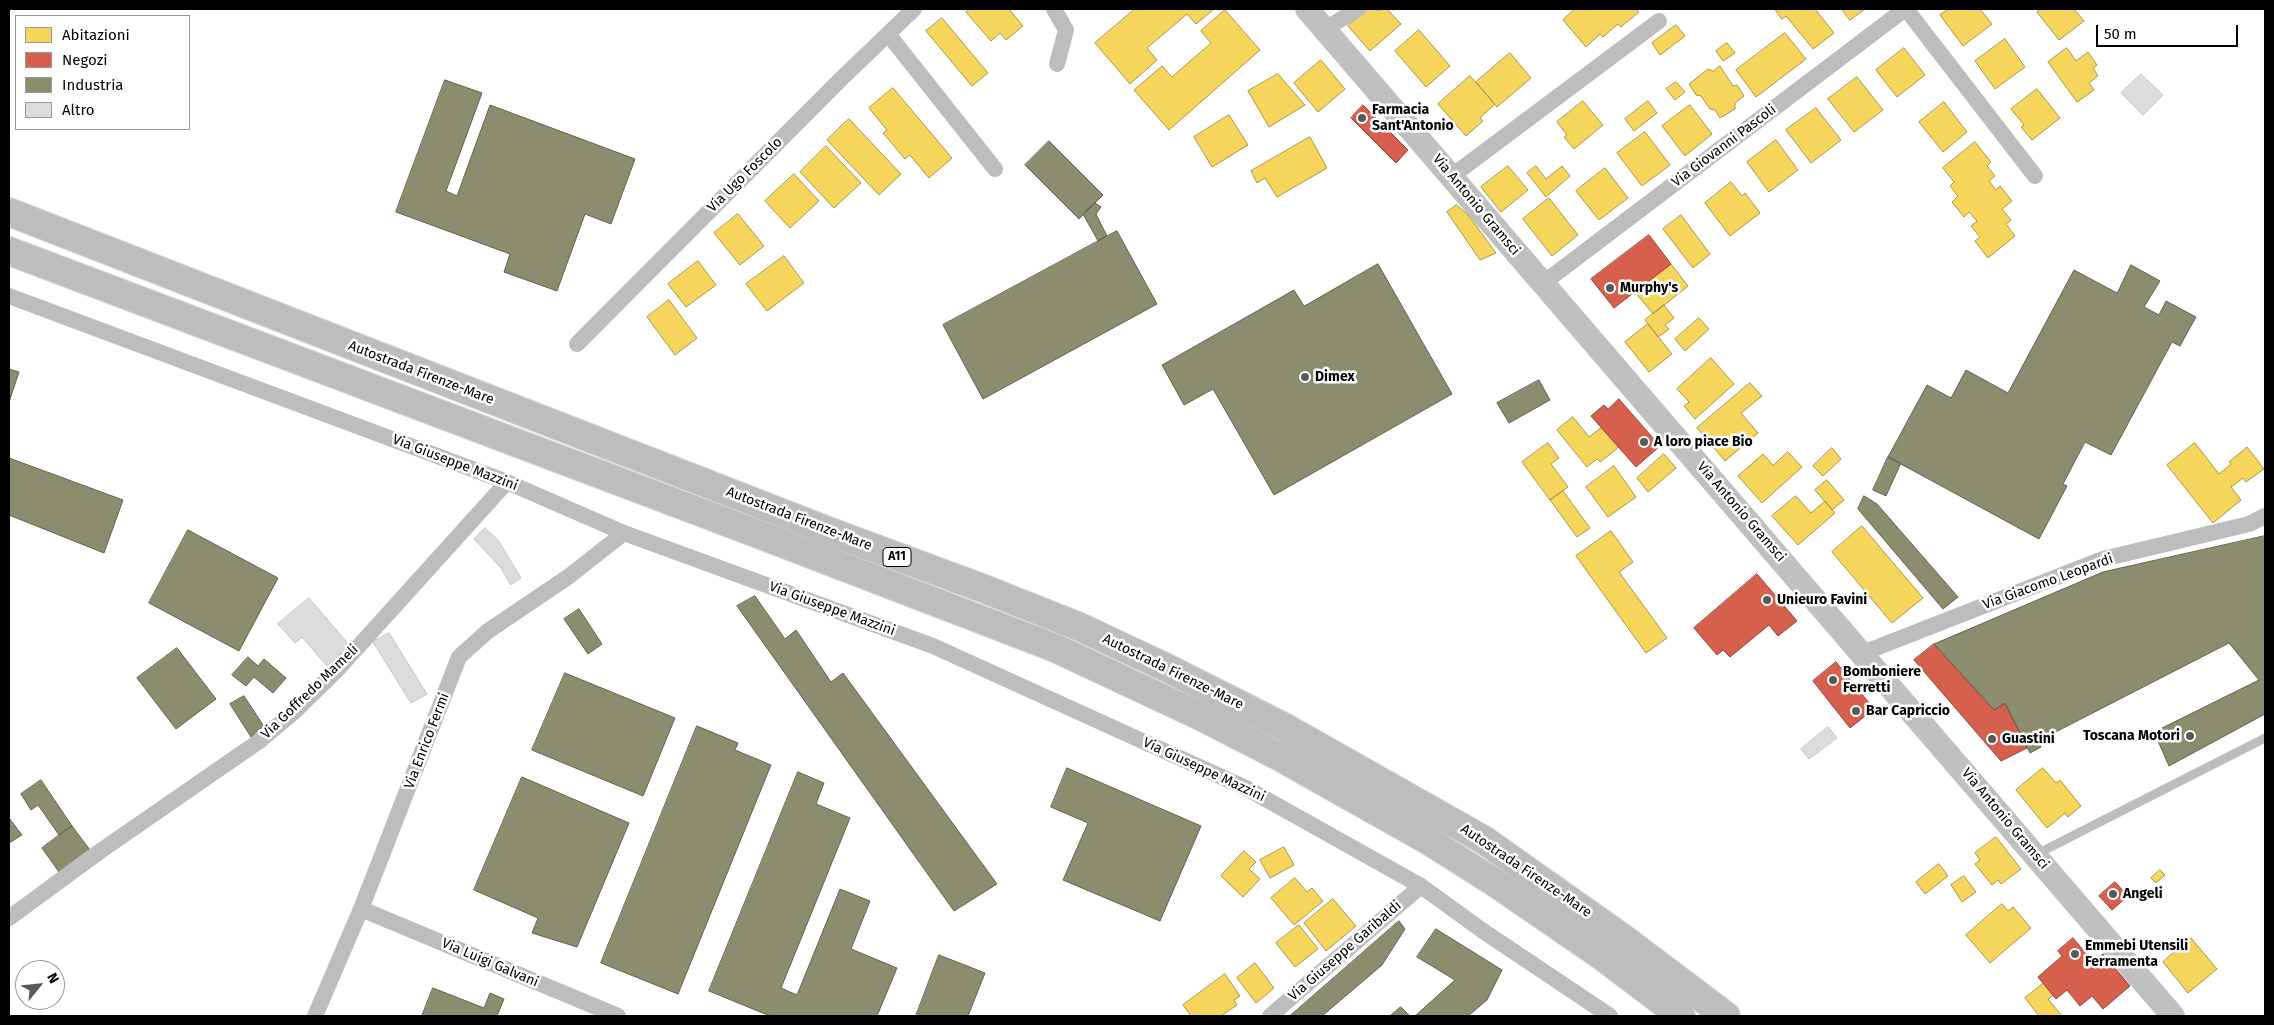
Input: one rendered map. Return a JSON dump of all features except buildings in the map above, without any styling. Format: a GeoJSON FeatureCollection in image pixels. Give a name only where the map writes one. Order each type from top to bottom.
{"type":"FeatureCollection","features":[{"type":"Feature","properties":{"kind":"highway","name":"Autostrada Firenze-Mare"},"geometry":{"type":"LineString","coordinates":[[9,212],[1080,627],[1286,728],[1484,840],[1624,939],[1726,1016]]}},
{"type":"Feature","properties":{"kind":"highway","name":"Autostrada Firenze-Mare"},"geometry":{"type":"LineString","coordinates":[[9,251],[1055,648],[1200,716],[1280,757],[1429,840],[1606,959],[1681,1016]]}},
{"type":"Feature","properties":{"kind":"street","name":"Via Ugo Foscolo"},"geometry":{"type":"LineString","coordinates":[[577,344],[914,9]]}},
{"type":"Feature","properties":{"kind":"street"},"geometry":{"type":"LineString","coordinates":[[1054,9],[1066,30],[1057,64]]}},
{"type":"Feature","properties":{"kind":"street","name":"Via Antonio Gramsci"},"geometry":{"type":"LineString","coordinates":[[1308,9],[1542,284],[1863,653],[2173,1016]]}},
{"type":"Feature","properties":{"kind":"street"},"geometry":{"type":"LineString","coordinates":[[1325,29],[1358,9]]}},
{"type":"Feature","properties":{"kind":"street"},"geometry":{"type":"LineString","coordinates":[[1906,9],[2035,176]]}},
{"type":"Feature","properties":{"kind":"street","name":"Via Giovanni Pascoli"},"geometry":{"type":"LineString","coordinates":[[1542,284],[1906,9]]}},
{"type":"Feature","properties":{"kind":"street"},"geometry":{"type":"LineString","coordinates":[[1452,176],[1659,21]]}},
{"type":"Feature","properties":{"kind":"street"},"geometry":{"type":"LineString","coordinates":[[888,34],[995,169]]}},
{"type":"Feature","properties":{"kind":"street","name":"Via Giuseppe Mazzini"},"geometry":{"type":"LineString","coordinates":[[9,296],[507,482],[624,533],[933,646],[1246,788],[1421,886],[1483,931],[1610,1016]]}},
{"type":"Feature","properties":{"kind":"street","name":"Via Goffredo Mameli"},"geometry":{"type":"LineString","coordinates":[[9,918],[99,852],[258,742],[294,711],[338,669],[507,482]]}},
{"type":"Feature","properties":{"kind":"street","name":"Via Giacomo Leopardi"},"geometry":{"type":"LineString","coordinates":[[1863,653],[2103,559],[2249,524],[2265,516]]}},
{"type":"Feature","properties":{"kind":"street","name":"Via Enrico Fermi"},"geometry":{"type":"LineString","coordinates":[[315,1016],[361,909],[459,657],[488,631],[568,577],[624,533]]}},
{"type":"Feature","properties":{"kind":"street","name":"Via Giuseppe Garibaldi"},"geometry":{"type":"LineString","coordinates":[[1270,1016],[1421,886]]}},
{"type":"Feature","properties":{"kind":"street","name":"Via Luigi Galvani"},"geometry":{"type":"LineString","coordinates":[[361,909],[618,1016]]}},
{"type":"Feature","properties":{"kind":"lane"},"geometry":{"type":"LineString","coordinates":[[2035,855],[2265,738]]}},
{"type":"Feature","properties":{"kind":"place","name":"Farmacia Sant'Antonio"},"geometry":{"type":"Point","coordinates":[1362,118]}},
{"type":"Feature","properties":{"kind":"place","name":"Murphy's"},"geometry":{"type":"Point","coordinates":[1610,288]}},
{"type":"Feature","properties":{"kind":"place","name":"Dimex"},"geometry":{"type":"Point","coordinates":[1305,377]}},
{"type":"Feature","properties":{"kind":"place","name":"A loro piace Bio"},"geometry":{"type":"Point","coordinates":[1644,442]}},
{"type":"Feature","properties":{"kind":"place","name":"Unieuro Favini"},"geometry":{"type":"Point","coordinates":[1767,600]}},
{"type":"Feature","properties":{"kind":"place","name":"Bomboniere Ferretti"},"geometry":{"type":"Point","coordinates":[1833,680]}},
{"type":"Feature","properties":{"kind":"place","name":"Bar Capriccio"},"geometry":{"type":"Point","coordinates":[1856,711]}},
{"type":"Feature","properties":{"kind":"place","name":"Toscana Motori"},"geometry":{"type":"Point","coordinates":[2190,736]}},
{"type":"Feature","properties":{"kind":"place","name":"Guastini"},"geometry":{"type":"Point","coordinates":[1992,739]}},
{"type":"Feature","properties":{"kind":"place","name":"Angeli"},"geometry":{"type":"Point","coordinates":[2113,894]}},
{"type":"Feature","properties":{"kind":"place","name":"Emmebi Utensili Ferramenta"},"geometry":{"type":"Point","coordinates":[2075,954]}}]}
